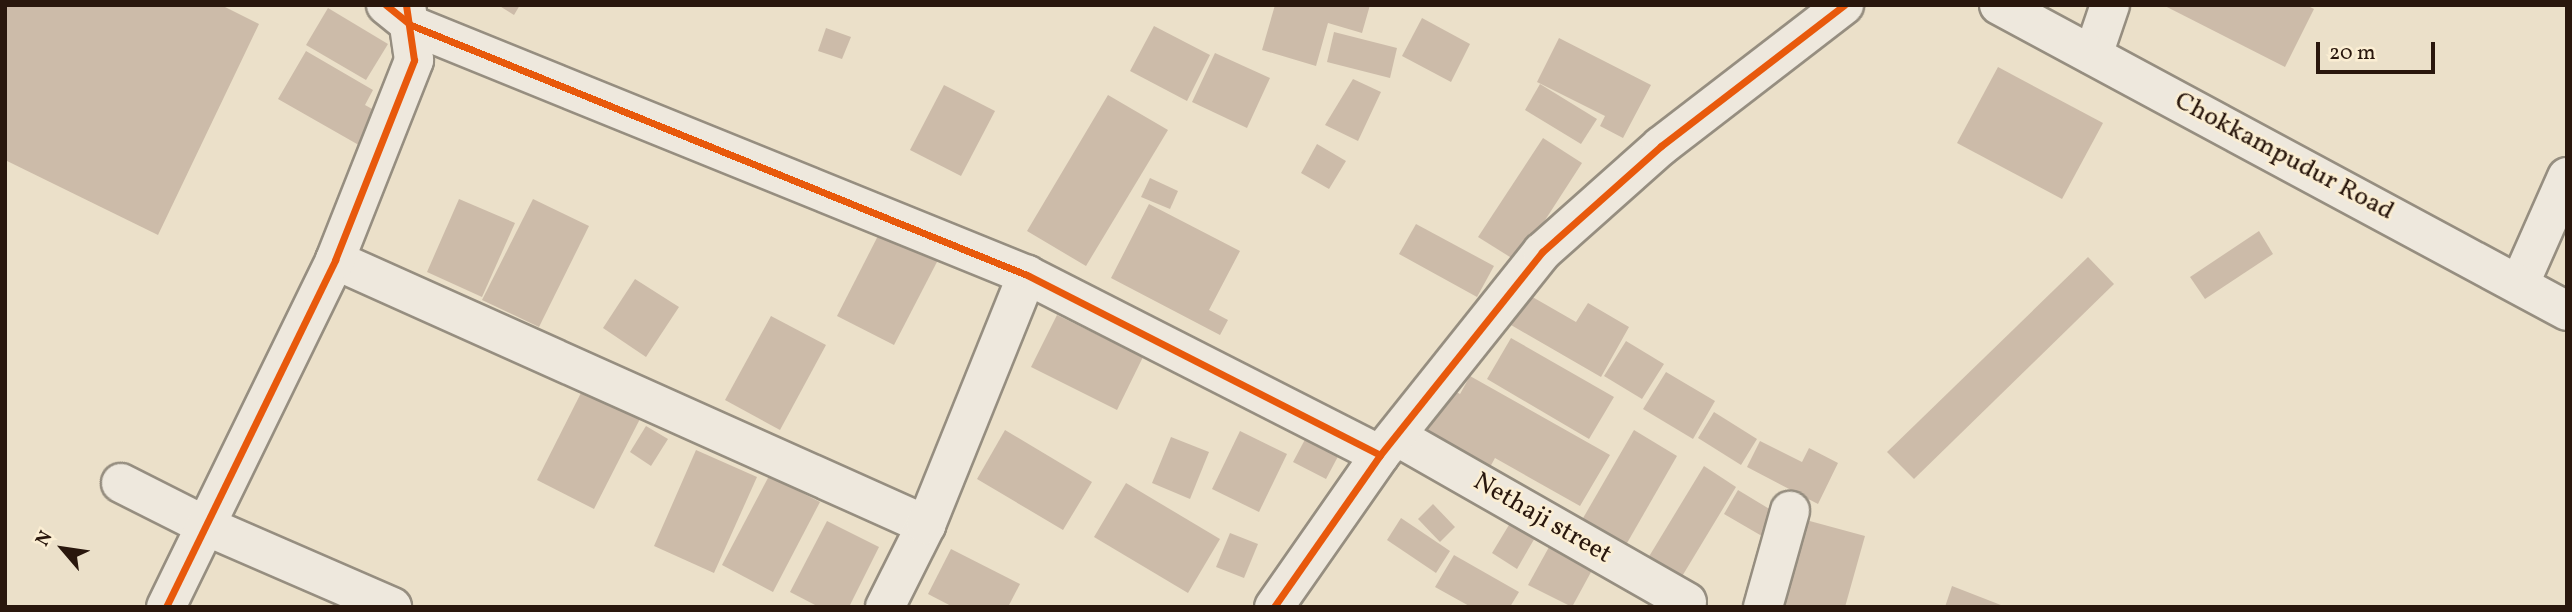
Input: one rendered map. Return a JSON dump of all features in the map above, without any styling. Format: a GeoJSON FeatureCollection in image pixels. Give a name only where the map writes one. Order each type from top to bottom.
{"type":"FeatureCollection","features":[{"type":"Feature","properties":{"kind":"street"},"geometry":{"type":"LineString","coordinates":[[1274,607],[1388,445],[1542,252],[1661,146],[1844,5]]}},
{"type":"Feature","properties":{"kind":"street","name":"Chokkampudur Road"},"geometry":{"type":"LineString","coordinates":[[1999,5],[2520,283],[2567,312]]}},
{"type":"Feature","properties":{"kind":"street"},"geometry":{"type":"LineString","coordinates":[[2093,55],[2110,5]]}},
{"type":"Feature","properties":{"kind":"street"},"geometry":{"type":"LineString","coordinates":[[166,607],[335,260],[414,60],[401,12]]}},
{"type":"Feature","properties":{"kind":"street","name":"Nethaji street"},"geometry":{"type":"LineString","coordinates":[[401,12],[1027,275],[1388,445],[1687,602]]}},
{"type":"Feature","properties":{"kind":"street"},"geometry":{"type":"LineString","coordinates":[[2520,283],[2567,177]]}},
{"type":"Feature","properties":{"kind":"street"},"geometry":{"type":"LineString","coordinates":[[335,260],[926,525]]}},
{"type":"Feature","properties":{"kind":"street"},"geometry":{"type":"LineString","coordinates":[[886,607],[926,525],[1027,275]]}},
{"type":"Feature","properties":{"kind":"street"},"geometry":{"type":"LineString","coordinates":[[121,483],[206,526],[392,607]]}},
{"type":"Feature","properties":{"kind":"street"},"geometry":{"type":"LineString","coordinates":[[1763,607],[1790,511]]}},
{"type":"Feature","properties":{"kind":"building"},"geometry":{"type":"Polygon","coordinates":[[[5,5],[221,5],[259,24],[158,235],[5,160],[5,5]]]}},
{"type":"Feature","properties":{"kind":"building"},"geometry":{"type":"Polygon","coordinates":[[[498,5],[520,5],[514,15],[498,5]]]}},
{"type":"Feature","properties":{"kind":"building"},"geometry":{"type":"Polygon","coordinates":[[[1275,5],[1370,5],[1362,33],[1328,23],[1316,66],[1262,50],[1275,5]]]}},
{"type":"Feature","properties":{"kind":"building"},"geometry":{"type":"Polygon","coordinates":[[[2163,5],[2306,5],[2314,9],[2285,67],[2163,5]]]}},
{"type":"Feature","properties":{"kind":"building"},"geometry":{"type":"Polygon","coordinates":[[[328,8],[388,44],[366,80],[306,45],[328,8]]]}},
{"type":"Feature","properties":{"kind":"building"},"geometry":{"type":"Polygon","coordinates":[[[1422,18],[1470,44],[1451,82],[1402,56],[1422,18]]]}},
{"type":"Feature","properties":{"kind":"building"},"geometry":{"type":"Polygon","coordinates":[[[1154,26],[1210,55],[1187,101],[1130,71],[1154,26]]]}},
{"type":"Feature","properties":{"kind":"building"},"geometry":{"type":"Polygon","coordinates":[[[826,28],[851,37],[842,59],[818,51],[826,28]]]}},
{"type":"Feature","properties":{"kind":"building"},"geometry":{"type":"Polygon","coordinates":[[[1334,32],[1397,48],[1390,78],[1327,62],[1334,32]]]}},
{"type":"Feature","properties":{"kind":"building"},"geometry":{"type":"Polygon","coordinates":[[[1559,38],[1651,85],[1623,138],[1600,126],[1605,116],[1537,82],[1559,38]]]}},
{"type":"Feature","properties":{"kind":"building"},"geometry":{"type":"Polygon","coordinates":[[[306,51],[373,90],[365,105],[383,115],[364,148],[278,99],[306,51]]]}},
{"type":"Feature","properties":{"kind":"building"},"geometry":{"type":"Polygon","coordinates":[[[1215,53],[1270,78],[1247,128],[1192,102],[1215,53]]]}},
{"type":"Feature","properties":{"kind":"building"},"geometry":{"type":"Polygon","coordinates":[[[1998,67],[2103,123],[2062,199],[1957,143],[1998,67]]]}},
{"type":"Feature","properties":{"kind":"building"},"geometry":{"type":"Polygon","coordinates":[[[1353,79],[1381,92],[1358,141],[1325,125],[1353,79]]]}},
{"type":"Feature","properties":{"kind":"building"},"geometry":{"type":"Polygon","coordinates":[[[1540,84],[1597,119],[1581,144],[1525,110],[1540,84]]]}},
{"type":"Feature","properties":{"kind":"building"},"geometry":{"type":"Polygon","coordinates":[[[944,85],[995,111],[961,176],[910,150],[944,85]]]}},
{"type":"Feature","properties":{"kind":"building"},"geometry":{"type":"Polygon","coordinates":[[[1108,95],[1168,130],[1086,266],[1027,231],[1108,95]]]}},
{"type":"Feature","properties":{"kind":"building"},"geometry":{"type":"Polygon","coordinates":[[[1543,138],[1582,163],[1518,262],[1478,237],[1543,138]]]}},
{"type":"Feature","properties":{"kind":"building"},"geometry":{"type":"Polygon","coordinates":[[[1317,144],[1346,161],[1329,189],[1301,173],[1317,144]]]}},
{"type":"Feature","properties":{"kind":"building"},"geometry":{"type":"Polygon","coordinates":[[[1150,178],[1178,191],[1170,209],[1141,197],[1150,178]]]}},
{"type":"Feature","properties":{"kind":"building"},"geometry":{"type":"Polygon","coordinates":[[[459,199],[515,223],[482,297],[427,272],[459,199]]]}},
{"type":"Feature","properties":{"kind":"building"},"geometry":{"type":"Polygon","coordinates":[[[533,199],[589,226],[539,327],[482,300],[533,199]]]}},
{"type":"Feature","properties":{"kind":"building"},"geometry":{"type":"Polygon","coordinates":[[[1149,204],[1240,251],[1209,310],[1228,320],[1220,335],[1111,278],[1149,204]]]}},
{"type":"Feature","properties":{"kind":"building"},"geometry":{"type":"Polygon","coordinates":[[[1416,224],[1494,266],[1477,297],[1399,254],[1416,224]]]}},
{"type":"Feature","properties":{"kind":"building"},"geometry":{"type":"Polygon","coordinates":[[[882,228],[939,258],[894,345],[837,316],[882,228]]]}},
{"type":"Feature","properties":{"kind":"building"},"geometry":{"type":"Polygon","coordinates":[[[2259,231],[2273,254],[2205,299],[2190,277],[2259,231]]]}},
{"type":"Feature","properties":{"kind":"building"},"geometry":{"type":"Polygon","coordinates":[[[2088,257],[2114,284],[1914,479],[1887,452],[2088,257]]]}},
{"type":"Feature","properties":{"kind":"building"},"geometry":{"type":"Polygon","coordinates":[[[635,279],[679,307],[646,357],[603,328],[635,279]]]}},
{"type":"Feature","properties":{"kind":"building"},"geometry":{"type":"Polygon","coordinates":[[[1529,295],[1576,322],[1588,303],[1629,327],[1601,377],[1511,325],[1529,295]]]}},
{"type":"Feature","properties":{"kind":"building"},"geometry":{"type":"Polygon","coordinates":[[[1057,315],[1143,357],[1117,410],[1031,367],[1057,315]]]}},
{"type":"Feature","properties":{"kind":"building"},"geometry":{"type":"Polygon","coordinates":[[[771,316],[826,345],[780,430],[725,400],[771,316]]]}},
{"type":"Feature","properties":{"kind":"building"},"geometry":{"type":"Polygon","coordinates":[[[1511,338],[1614,397],[1589,439],[1487,379],[1511,338]]]}},
{"type":"Feature","properties":{"kind":"building"},"geometry":{"type":"Polygon","coordinates":[[[1626,341],[1664,364],[1642,399],[1604,376],[1626,341]]]}},
{"type":"Feature","properties":{"kind":"building"},"geometry":{"type":"Polygon","coordinates":[[[1666,372],[1715,401],[1693,439],[1643,409],[1666,372]]]}},
{"type":"Feature","properties":{"kind":"building"},"geometry":{"type":"Polygon","coordinates":[[[1470,376],[1610,455],[1580,506],[1495,458],[1484,478],[1417,440],[1447,387],[1460,394],[1470,376]]]}},
{"type":"Feature","properties":{"kind":"building"},"geometry":{"type":"Polygon","coordinates":[[[585,385],[642,415],[594,509],[537,480],[585,385]]]}},
{"type":"Feature","properties":{"kind":"building"},"geometry":{"type":"Polygon","coordinates":[[[1714,412],[1757,439],[1741,465],[1698,438],[1714,412]]]}},
{"type":"Feature","properties":{"kind":"building"},"geometry":{"type":"Polygon","coordinates":[[[646,426],[668,439],[651,466],[630,452],[646,426]]]}},
{"type":"Feature","properties":{"kind":"building"},"geometry":{"type":"Polygon","coordinates":[[[1005,430],[1092,482],[1063,530],[977,479],[1005,430]]]}},
{"type":"Feature","properties":{"kind":"building"},"geometry":{"type":"Polygon","coordinates":[[[1310,430],[1343,447],[1326,479],[1293,462],[1310,430]]]}},
{"type":"Feature","properties":{"kind":"building"},"geometry":{"type":"Polygon","coordinates":[[[1634,430],[1677,456],[1619,557],[1575,532],[1634,430]]]}},
{"type":"Feature","properties":{"kind":"building"},"geometry":{"type":"Polygon","coordinates":[[[1240,431],[1287,454],[1259,512],[1212,489],[1240,431]]]}},
{"type":"Feature","properties":{"kind":"building"},"geometry":{"type":"Polygon","coordinates":[[[1171,437],[1209,452],[1190,499],[1152,483],[1171,437]]]}},
{"type":"Feature","properties":{"kind":"building"},"geometry":{"type":"Polygon","coordinates":[[[1760,441],[1802,462],[1809,448],[1838,463],[1818,504],[1747,467],[1760,441]]]}},
{"type":"Feature","properties":{"kind":"building"},"geometry":{"type":"Polygon","coordinates":[[[696,450],[757,477],[714,573],[654,546],[696,450]]]}},
{"type":"Feature","properties":{"kind":"building"},"geometry":{"type":"Polygon","coordinates":[[[1704,466],[1736,487],[1675,588],[1642,568],[1704,466]]]}},
{"type":"Feature","properties":{"kind":"building"},"geometry":{"type":"Polygon","coordinates":[[[769,476],[820,502],[773,592],[722,565],[769,476]]]}},
{"type":"Feature","properties":{"kind":"building"},"geometry":{"type":"Polygon","coordinates":[[[1126,483],[1220,539],[1188,593],[1094,537],[1126,483]]]}},
{"type":"Feature","properties":{"kind":"building"},"geometry":{"type":"Polygon","coordinates":[[[1738,490],[1781,516],[1767,539],[1724,514],[1738,490]]]}},
{"type":"Feature","properties":{"kind":"building"},"geometry":{"type":"Polygon","coordinates":[[[1433,504],[1455,527],[1440,542],[1418,519],[1433,504]]]}},
{"type":"Feature","properties":{"kind":"building"},"geometry":{"type":"Polygon","coordinates":[[[1515,515],[1540,529],[1517,569],[1492,553],[1515,515]]]}},
{"type":"Feature","properties":{"kind":"building"},"geometry":{"type":"Polygon","coordinates":[[[1401,518],[1450,551],[1436,573],[1387,540],[1401,518]]]}},
{"type":"Feature","properties":{"kind":"building"},"geometry":{"type":"Polygon","coordinates":[[[1806,520],[1865,536],[1845,607],[1782,607],[1806,520]]]}},
{"type":"Feature","properties":{"kind":"building"},"geometry":{"type":"Polygon","coordinates":[[[827,521],[879,547],[849,607],[819,607],[790,592],[827,521]]]}},
{"type":"Feature","properties":{"kind":"building"},"geometry":{"type":"Polygon","coordinates":[[[1230,533],[1258,544],[1244,578],[1216,567],[1230,533]]]}},
{"type":"Feature","properties":{"kind":"building"},"geometry":{"type":"Polygon","coordinates":[[[1554,538],[1597,561],[1572,607],[1528,585],[1554,538]]]}},
{"type":"Feature","properties":{"kind":"building"},"geometry":{"type":"Polygon","coordinates":[[[951,549],[1020,584],[1008,607],[953,607],[928,594],[951,549]]]}},
{"type":"Feature","properties":{"kind":"building"},"geometry":{"type":"Polygon","coordinates":[[[1454,555],[1519,592],[1510,607],[1471,607],[1435,587],[1454,555]]]}},
{"type":"Feature","properties":{"kind":"building"},"geometry":{"type":"Polygon","coordinates":[[[1952,586],[2006,607],[1945,607],[1952,586]]]}},
{"type":"Feature","properties":{"kind":"cycle path"},"geometry":{"type":"LineString","coordinates":[[386,5],[411,25],[1027,275],[1380,455]]}},
{"type":"Feature","properties":{"kind":"cycle path"},"geometry":{"type":"LineString","coordinates":[[166,607],[335,260],[414,60],[406,5]]}},
{"type":"Feature","properties":{"kind":"cycle path"},"geometry":{"type":"LineString","coordinates":[[1274,607],[1380,455],[1542,252],[1661,146],[1844,5]]}}]}
